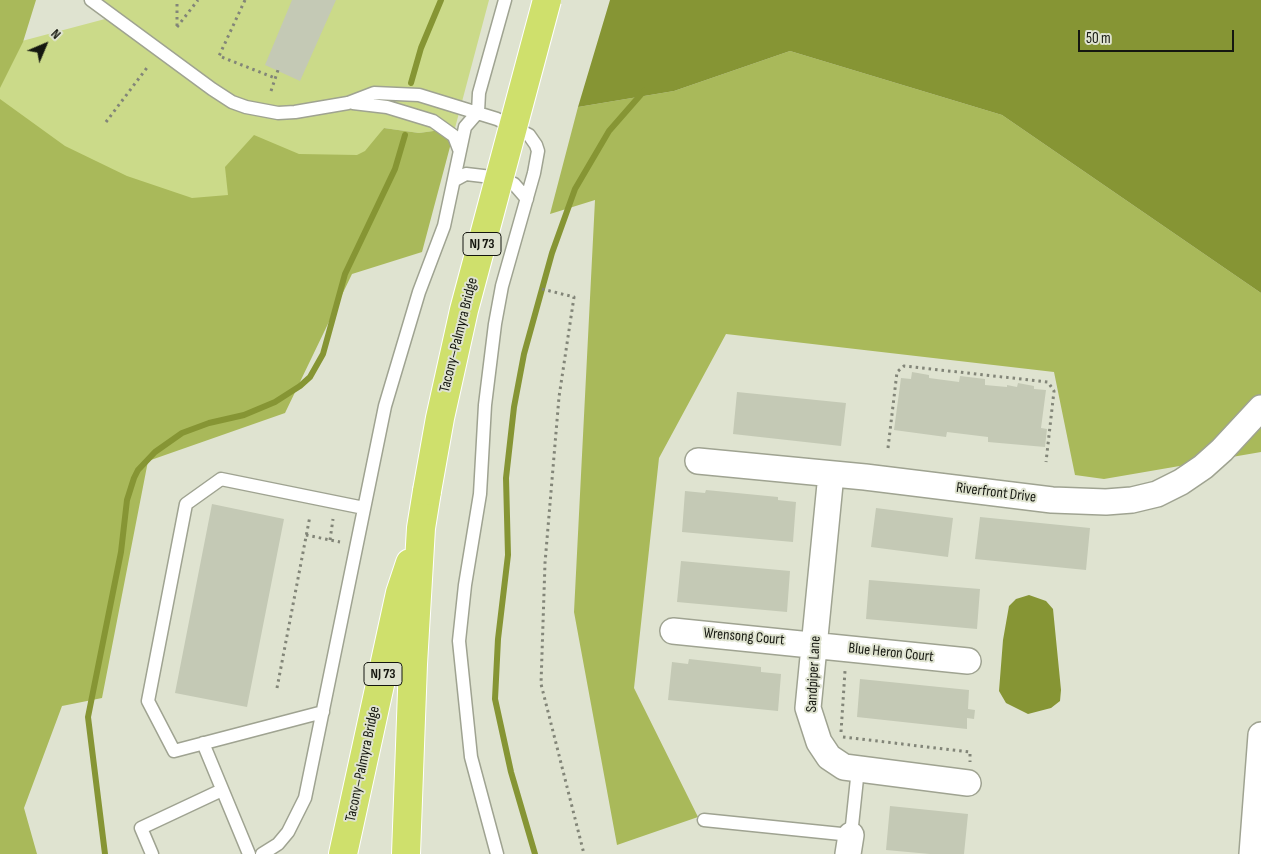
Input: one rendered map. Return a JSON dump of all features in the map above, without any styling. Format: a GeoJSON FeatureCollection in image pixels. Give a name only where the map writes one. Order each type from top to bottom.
{"type":"FeatureCollection","features":[{"type":"Feature","properties":{"kind":"highway","name":"Tacony–Palmyra Bridge"},"geometry":{"type":"LineString","coordinates":[[406,854],[410,729],[421,528],[451,364],[547,0]]}},
{"type":"Feature","properties":{"kind":"highway","name":"Tacony–Palmyra Bridge"},"geometry":{"type":"LineString","coordinates":[[343,854],[400,593],[421,528]]}},
{"type":"Feature","properties":{"kind":"street","name":"Riverfront Drive"},"geometry":{"type":"LineString","coordinates":[[698,461],[831,474],[1052,500],[1106,502],[1132,500],[1157,494],[1181,482],[1258,421]]}},
{"type":"Feature","properties":{"kind":"street","name":"Sandpiper Lane"},"geometry":{"type":"LineString","coordinates":[[831,474],[808,708],[812,726],[819,742],[829,757],[844,767],[968,782]]}},
{"type":"Feature","properties":{"kind":"street","name":"Wrensong Court"},"geometry":{"type":"LineString","coordinates":[[673,631],[815,644]]}},
{"type":"Feature","properties":{"kind":"street","name":"Blue Heron Court"},"geometry":{"type":"LineString","coordinates":[[815,644],[968,661]]}},
{"type":"Feature","properties":{"kind":"street"},"geometry":{"type":"LineString","coordinates":[[1252,854],[1261,735]]}},
{"type":"Feature","properties":{"kind":"lane"},"geometry":{"type":"LineString","coordinates":[[91,0],[232,102],[261,111],[278,113],[348,103],[374,93],[386,92],[419,95],[478,112],[528,135],[536,144],[537,158],[502,286],[495,324],[485,405],[480,494],[465,585],[459,641],[471,757],[497,854]]}},
{"type":"Feature","properties":{"kind":"lane"},"geometry":{"type":"LineString","coordinates":[[262,854],[278,844],[298,815],[305,798],[385,406],[398,356],[444,226],[465,127],[478,112],[479,93],[505,0]]}},
{"type":"Feature","properties":{"kind":"lane"},"geometry":{"type":"LineString","coordinates":[[348,103],[387,107],[416,114],[445,128],[454,136],[459,149]]}},
{"type":"Feature","properties":{"kind":"lane"},"geometry":{"type":"LineString","coordinates":[[455,180],[466,174],[500,178],[514,184],[527,199]]}},
{"type":"Feature","properties":{"kind":"lane"},"geometry":{"type":"LineString","coordinates":[[323,712],[174,751],[148,701],[186,504],[221,479],[364,508]]}},
{"type":"Feature","properties":{"kind":"lane"},"geometry":{"type":"LineString","coordinates":[[203,743],[249,854]]}},
{"type":"Feature","properties":{"kind":"lane"},"geometry":{"type":"LineString","coordinates":[[704,820],[849,845],[858,769]]}},
{"type":"Feature","properties":{"kind":"lane"},"geometry":{"type":"LineString","coordinates":[[152,854],[141,828],[222,790]]}},
{"type":"Feature","properties":{"kind":"path"},"geometry":{"type":"LineString","coordinates":[[177,0],[177,27],[198,0]]}},
{"type":"Feature","properties":{"kind":"path"},"geometry":{"type":"LineString","coordinates":[[245,0],[219,56],[275,78]]}},
{"type":"Feature","properties":{"kind":"path"},"geometry":{"type":"LineString","coordinates":[[106,122],[148,65]]}},
{"type":"Feature","properties":{"kind":"path"},"geometry":{"type":"LineString","coordinates":[[271,90],[278,70]]}},
{"type":"Feature","properties":{"kind":"path"},"geometry":{"type":"LineString","coordinates":[[542,289],[574,297],[559,397],[545,563],[541,684],[584,854]]}},
{"type":"Feature","properties":{"kind":"path"},"geometry":{"type":"LineString","coordinates":[[888,448],[897,372],[904,366],[1048,382],[1054,390],[1046,462]]}},
{"type":"Feature","properties":{"kind":"path"},"geometry":{"type":"LineString","coordinates":[[277,688],[310,516]]}},
{"type":"Feature","properties":{"kind":"path"},"geometry":{"type":"LineString","coordinates":[[330,540],[333,518]]}},
{"type":"Feature","properties":{"kind":"path"},"geometry":{"type":"LineString","coordinates":[[306,536],[344,542]]}},
{"type":"Feature","properties":{"kind":"path"},"geometry":{"type":"LineString","coordinates":[[846,648],[841,737],[970,752],[968,782]]}},
{"type":"Feature","properties":{"kind":"shaded area"},"geometry":{"type":"Polygon","coordinates":[[[0,0],[36,0],[23,42],[0,88],[0,0]]]}},
{"type":"Feature","properties":{"kind":"shaded area"},"geometry":{"type":"Polygon","coordinates":[[[92,0],[489,0],[455,128],[419,133],[384,128],[353,176],[166,236],[0,126],[0,35],[22,41],[105,19],[92,0]]]}},
{"type":"Feature","properties":{"kind":"shaded area"},"geometry":{"type":"Polygon","coordinates":[[[610,0],[1261,0],[1261,293],[1002,115],[790,51],[674,91],[578,107],[610,0]]]}},
{"type":"Feature","properties":{"kind":"shaded area"},"geometry":{"type":"Polygon","coordinates":[[[790,51],[1002,115],[1261,293],[1261,452],[1104,479],[1075,475],[1054,372],[726,334],[659,458],[634,688],[698,817],[617,845],[574,612],[595,200],[550,214],[578,107],[674,91],[790,51]]]}},
{"type":"Feature","properties":{"kind":"shaded area"},"geometry":{"type":"Polygon","coordinates":[[[0,99],[65,146],[127,176],[192,198],[228,195],[225,167],[254,135],[299,154],[357,155],[365,151],[384,128],[419,133],[455,128],[422,252],[352,274],[285,413],[148,461],[102,698],[62,706],[24,808],[37,854],[0,854],[0,99]]]}},
{"type":"Feature","properties":{"kind":"shaded area"},"geometry":{"type":"Polygon","coordinates":[[[1029,595],[1046,601],[1053,609],[1061,690],[1060,701],[1051,708],[1028,714],[1006,703],[999,691],[1003,640],[1009,606],[1016,599],[1029,595]]]}},
{"type":"Feature","properties":{"kind":"building"},"geometry":{"type":"Polygon","coordinates":[[[292,0],[336,0],[300,81],[265,65],[292,0]]]}},
{"type":"Feature","properties":{"kind":"building"},"geometry":{"type":"Polygon","coordinates":[[[912,372],[929,375],[929,378],[959,382],[960,376],[985,379],[985,385],[1017,387],[1018,383],[1034,386],[1034,389],[1046,390],[1041,428],[1047,429],[1045,447],[988,442],[988,437],[947,432],[946,437],[894,430],[901,378],[911,379],[912,372]]]}},
{"type":"Feature","properties":{"kind":"building"},"geometry":{"type":"Polygon","coordinates":[[[737,392],[846,403],[841,446],[733,434],[737,392]]]}},
{"type":"Feature","properties":{"kind":"building"},"geometry":{"type":"Polygon","coordinates":[[[706,490],[778,497],[778,500],[796,502],[793,542],[682,532],[685,491],[705,493],[706,490]]]}},
{"type":"Feature","properties":{"kind":"building"},"geometry":{"type":"Polygon","coordinates":[[[212,504],[284,519],[247,707],[175,693],[212,504]]]}},
{"type":"Feature","properties":{"kind":"building"},"geometry":{"type":"Polygon","coordinates":[[[876,508],[953,518],[948,557],[871,547],[876,508]]]}},
{"type":"Feature","properties":{"kind":"building"},"geometry":{"type":"Polygon","coordinates":[[[980,517],[1090,528],[1086,570],[975,559],[980,517]]]}},
{"type":"Feature","properties":{"kind":"building"},"geometry":{"type":"Polygon","coordinates":[[[681,561],[790,571],[787,612],[677,602],[681,561]]]}},
{"type":"Feature","properties":{"kind":"building"},"geometry":{"type":"Polygon","coordinates":[[[869,580],[980,589],[977,629],[866,619],[869,580]]]}},
{"type":"Feature","properties":{"kind":"building"},"geometry":{"type":"Polygon","coordinates":[[[689,659],[761,667],[761,672],[781,674],[778,711],[668,700],[672,662],[688,664],[689,659]]]}},
{"type":"Feature","properties":{"kind":"building"},"geometry":{"type":"Polygon","coordinates":[[[860,679],[969,690],[968,709],[975,710],[974,719],[967,718],[967,729],[857,717],[860,679]]]}},
{"type":"Feature","properties":{"kind":"building"},"geometry":{"type":"Polygon","coordinates":[[[890,806],[968,814],[964,854],[930,854],[886,850],[890,806]]]}},
{"type":"Feature","properties":{"kind":"waterway"},"geometry":{"type":"LineString","coordinates":[[411,83],[421,48],[441,0]]}},
{"type":"Feature","properties":{"kind":"waterway"},"geometry":{"type":"LineString","coordinates":[[535,854],[511,772],[495,699],[498,639],[508,555],[506,478],[514,407],[524,354],[552,253],[575,189],[609,131],[644,91]]}},
{"type":"Feature","properties":{"kind":"waterway"},"geometry":{"type":"LineString","coordinates":[[105,854],[88,717],[121,552],[127,500],[134,478],[138,470],[155,452],[182,433],[209,423],[244,415],[275,402],[300,386],[310,377],[323,354],[345,274],[395,169],[405,135]]}}]}
